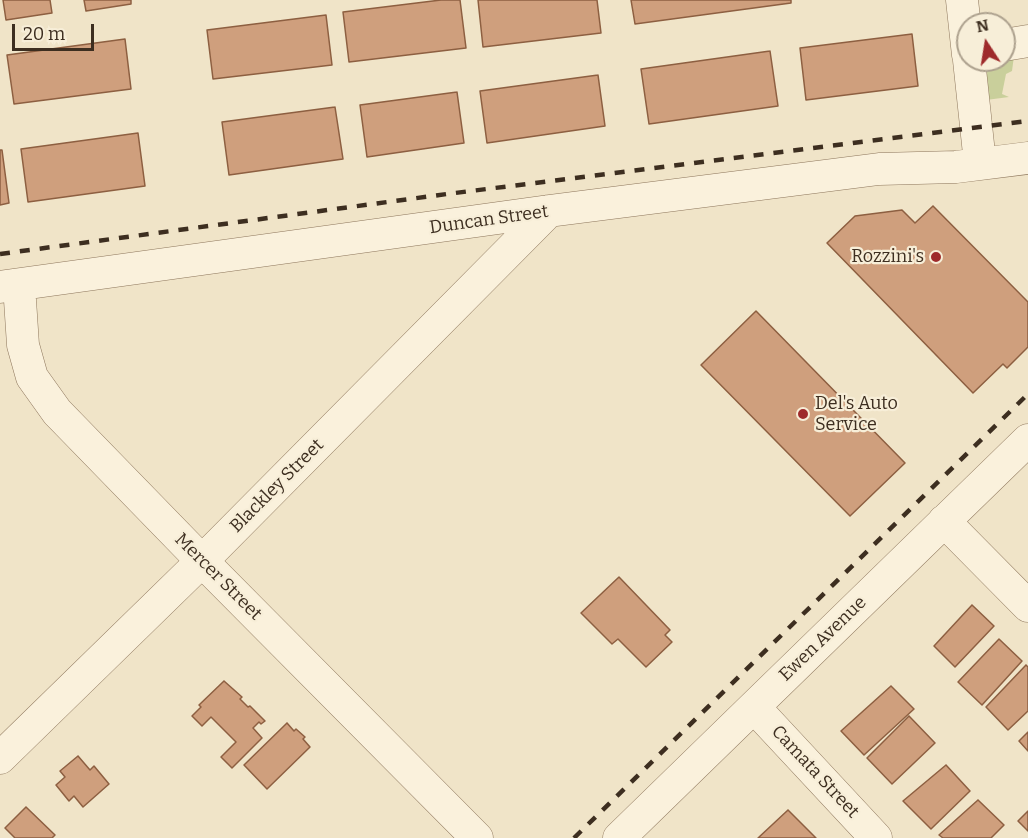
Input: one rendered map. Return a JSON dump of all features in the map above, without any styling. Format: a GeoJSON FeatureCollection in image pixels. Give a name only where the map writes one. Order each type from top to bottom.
{"type":"FeatureCollection","features":[{"type":"Feature","properties":{"kind":"street"},"geometry":{"type":"LineString","coordinates":[[970,72],[980,164]]}},
{"type":"Feature","properties":{"kind":"street","name":"Duncan Street"},"geometry":{"type":"LineString","coordinates":[[9,286],[549,211],[879,169],[956,167],[1028,158]]}},
{"type":"Feature","properties":{"kind":"street","name":"Blackley Street"},"geometry":{"type":"LineString","coordinates":[[0,758],[202,561],[549,211]]}},
{"type":"Feature","properties":{"kind":"street","name":"Mercer Street"},"geometry":{"type":"LineString","coordinates":[[9,286],[32,377],[57,412],[477,838]]}},
{"type":"Feature","properties":{"kind":"street","name":"Ewen Avenue"},"geometry":{"type":"LineString","coordinates":[[619,838],[1028,440]]}},
{"type":"Feature","properties":{"kind":"street"},"geometry":{"type":"LineString","coordinates":[[944,521],[1028,606]]}},
{"type":"Feature","properties":{"kind":"street","name":"Camata Street"},"geometry":{"type":"LineString","coordinates":[[754,707],[876,838]]}},
{"type":"Feature","properties":{"kind":"green space"},"geometry":{"type":"Polygon","coordinates":[[[987,72],[1010,72],[1006,74],[1002,94],[1009,97],[986,100],[987,72]]]}},
{"type":"Feature","properties":{"kind":"building"},"geometry":{"type":"Polygon","coordinates":[[[3,0],[50,0],[52,13],[6,20],[3,0]]]}},
{"type":"Feature","properties":{"kind":"building"},"geometry":{"type":"Polygon","coordinates":[[[84,0],[131,0],[131,4],[86,11],[84,0]]]}},
{"type":"Feature","properties":{"kind":"building"},"geometry":{"type":"Polygon","coordinates":[[[441,0],[460,0],[466,48],[349,62],[343,12],[441,0]]]}},
{"type":"Feature","properties":{"kind":"building"},"geometry":{"type":"Polygon","coordinates":[[[478,0],[597,0],[601,33],[483,47],[478,0]]]}},
{"type":"Feature","properties":{"kind":"building"},"geometry":{"type":"Polygon","coordinates":[[[631,0],[791,0],[791,3],[635,24],[631,0]]]}},
{"type":"Feature","properties":{"kind":"building"},"geometry":{"type":"Polygon","coordinates":[[[326,15],[332,65],[213,79],[207,30],[326,15]]]}},
{"type":"Feature","properties":{"kind":"building"},"geometry":{"type":"Polygon","coordinates":[[[912,34],[918,86],[806,100],[800,48],[912,34]]]}},
{"type":"Feature","properties":{"kind":"building"},"geometry":{"type":"Polygon","coordinates":[[[125,39],[131,89],[14,104],[7,55],[125,39]]]}},
{"type":"Feature","properties":{"kind":"building"},"geometry":{"type":"Polygon","coordinates":[[[770,51],[778,106],[649,124],[641,69],[770,51]]]}},
{"type":"Feature","properties":{"kind":"building"},"geometry":{"type":"Polygon","coordinates":[[[598,75],[605,126],[487,143],[480,91],[598,75]]]}},
{"type":"Feature","properties":{"kind":"building"},"geometry":{"type":"Polygon","coordinates":[[[457,92],[464,143],[367,157],[360,105],[457,92]]]}},
{"type":"Feature","properties":{"kind":"building"},"geometry":{"type":"Polygon","coordinates":[[[335,107],[343,159],[229,175],[222,122],[335,107]]]}},
{"type":"Feature","properties":{"kind":"building"},"geometry":{"type":"Polygon","coordinates":[[[138,133],[145,186],[28,202],[21,149],[138,133]]]}},
{"type":"Feature","properties":{"kind":"building"},"geometry":{"type":"Polygon","coordinates":[[[0,150],[2,150],[9,203],[0,205],[0,150]]]}},
{"type":"Feature","properties":{"kind":"building"},"geometry":{"type":"Polygon","coordinates":[[[933,206],[1028,302],[1028,347],[1007,368],[1003,364],[973,393],[827,243],[855,216],[902,210],[915,223],[933,206]]]}},
{"type":"Feature","properties":{"kind":"building","name":"Del's Auto Service"},"geometry":{"type":"Polygon","coordinates":[[[756,311],[905,463],[850,516],[701,365],[756,311]]]}},
{"type":"Feature","properties":{"kind":"building"},"geometry":{"type":"Polygon","coordinates":[[[619,577],[670,630],[665,635],[672,642],[646,667],[618,639],[612,644],[581,613],[619,577]]]}},
{"type":"Feature","properties":{"kind":"building"},"geometry":{"type":"Polygon","coordinates":[[[972,605],[994,626],[955,667],[934,646],[972,605]]]}},
{"type":"Feature","properties":{"kind":"building"},"geometry":{"type":"Polygon","coordinates":[[[999,639],[1022,661],[982,705],[958,682],[999,639]]]}},
{"type":"Feature","properties":{"kind":"building"},"geometry":{"type":"Polygon","coordinates":[[[1026,665],[1028,667],[1028,711],[1008,730],[986,707],[1026,665]]]}},
{"type":"Feature","properties":{"kind":"building"},"geometry":{"type":"Polygon","coordinates":[[[224,681],[242,697],[240,699],[248,707],[250,706],[265,721],[261,724],[259,722],[253,728],[262,738],[232,768],[221,757],[236,742],[211,717],[202,726],[192,716],[201,707],[199,705],[224,681]]]}},
{"type":"Feature","properties":{"kind":"building"},"geometry":{"type":"Polygon","coordinates":[[[891,686],[914,709],[864,755],[841,731],[891,686]]]}},
{"type":"Feature","properties":{"kind":"building"},"geometry":{"type":"Polygon","coordinates":[[[909,716],[935,743],[892,784],[867,758],[909,716]]]}},
{"type":"Feature","properties":{"kind":"building"},"geometry":{"type":"Polygon","coordinates":[[[287,723],[294,731],[296,729],[305,737],[303,739],[310,747],[267,789],[244,765],[287,723]]]}},
{"type":"Feature","properties":{"kind":"building"},"geometry":{"type":"Polygon","coordinates":[[[1028,732],[1028,751],[1019,741],[1028,732]]]}},
{"type":"Feature","properties":{"kind":"building"},"geometry":{"type":"Polygon","coordinates":[[[78,756],[90,770],[94,766],[109,784],[83,807],[74,796],[69,801],[56,785],[65,777],[60,771],[78,756]]]}},
{"type":"Feature","properties":{"kind":"building"},"geometry":{"type":"Polygon","coordinates":[[[946,765],[970,791],[931,829],[903,801],[946,765]]]}},
{"type":"Feature","properties":{"kind":"building"},"geometry":{"type":"Polygon","coordinates":[[[978,800],[1004,825],[991,838],[943,838],[939,835],[978,800]]]}},
{"type":"Feature","properties":{"kind":"building"},"geometry":{"type":"Polygon","coordinates":[[[26,807],[55,835],[52,838],[15,838],[5,828],[26,807]]]}},
{"type":"Feature","properties":{"kind":"building"},"geometry":{"type":"Polygon","coordinates":[[[788,810],[816,838],[758,838],[788,810]]]}},
{"type":"Feature","properties":{"kind":"building"},"geometry":{"type":"Polygon","coordinates":[[[1028,811],[1028,831],[1018,821],[1028,811]]]}},
{"type":"Feature","properties":{"kind":"railway"},"geometry":{"type":"LineString","coordinates":[[0,254],[447,194],[1028,121]]}},
{"type":"Feature","properties":{"kind":"railway"},"geometry":{"type":"LineString","coordinates":[[574,838],[1028,394]]}},
{"type":"Feature","properties":{"kind":"place","name":"Rozzini's"},"geometry":{"type":"Point","coordinates":[936,257]}},
{"type":"Feature","properties":{"kind":"place","name":"Del's Auto Service"},"geometry":{"type":"Point","coordinates":[803,414]}}]}
